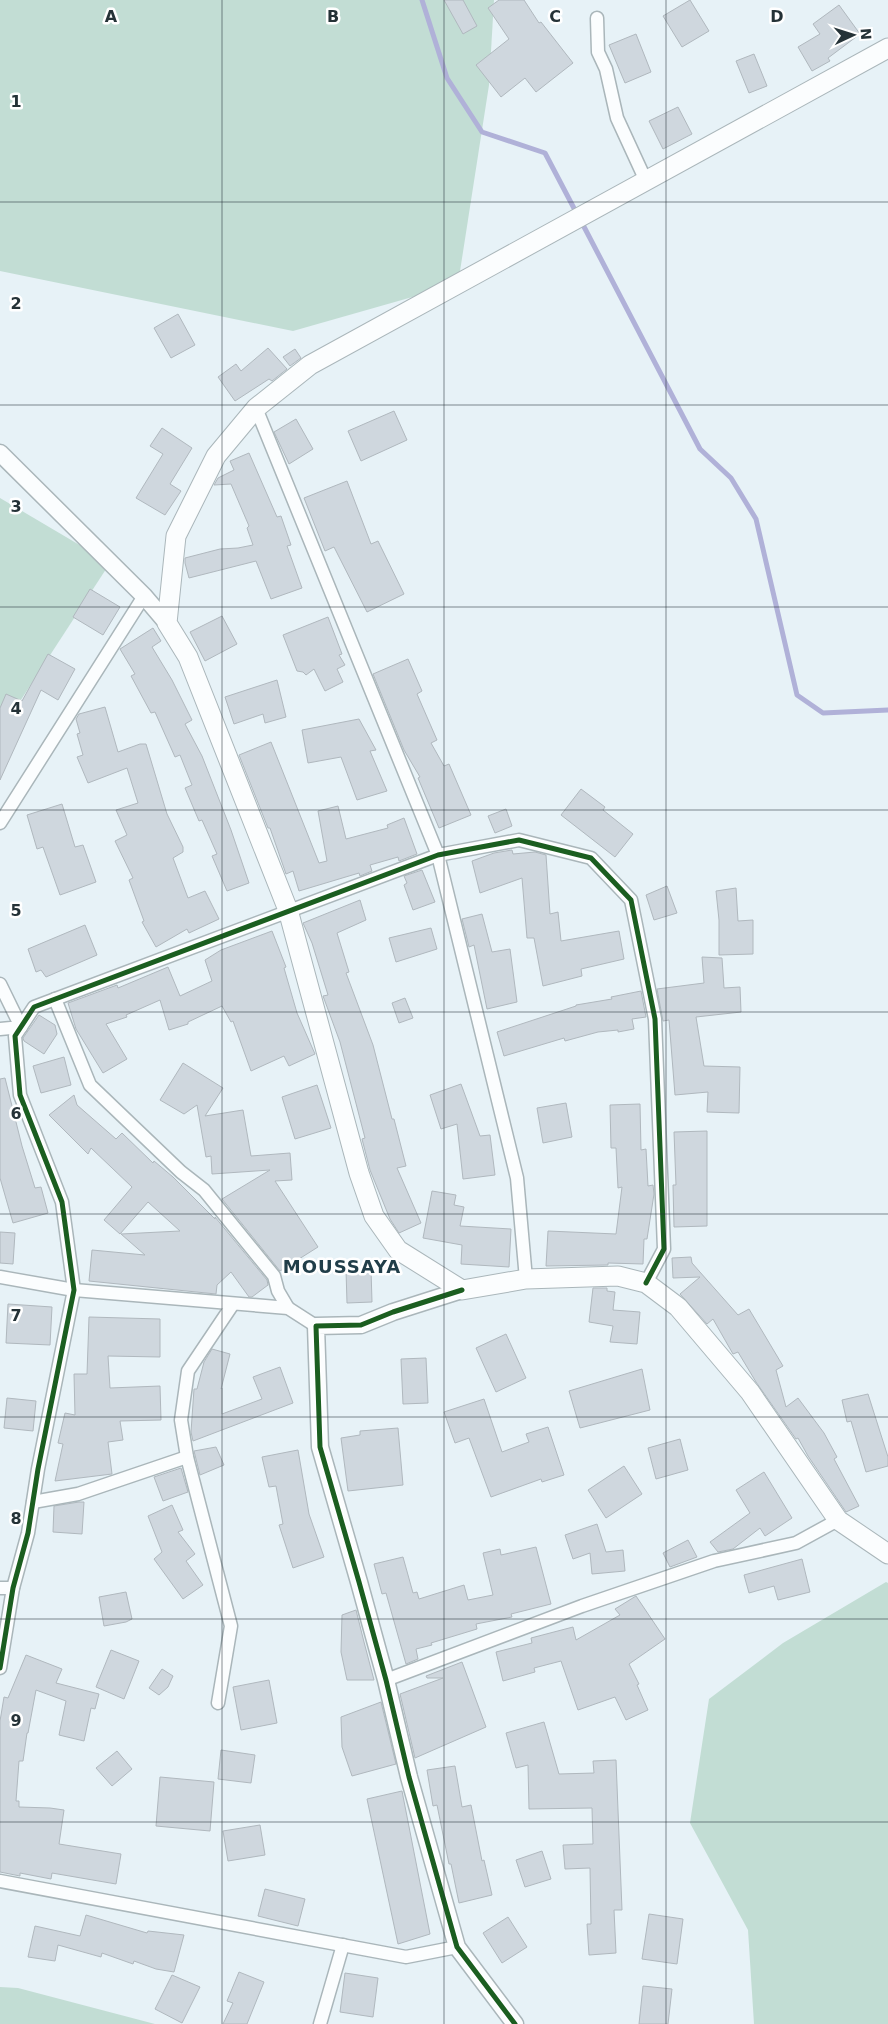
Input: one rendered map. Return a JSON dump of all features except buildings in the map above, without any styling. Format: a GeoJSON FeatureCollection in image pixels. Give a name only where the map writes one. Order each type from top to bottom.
{"type":"FeatureCollection","features":[{"type":"Feature","properties":{"kind":"main road"},"geometry":{"type":"LineString","coordinates":[[888,48],[310,365],[256,408],[216,456],[176,536],[167,623],[188,657],[288,910],[358,1173],[374,1216],[398,1250],[462,1290],[526,1279],[618,1276],[646,1283],[678,1307],[750,1392],[838,1520],[888,1554]]}},
{"type":"Feature","properties":{"kind":"street"},"geometry":{"type":"LineString","coordinates":[[597,18],[598,52],[606,69],[617,118],[646,181]]}},
{"type":"Feature","properties":{"kind":"street"},"geometry":{"type":"LineString","coordinates":[[256,408],[438,855],[517,1178],[526,1279]]}},
{"type":"Feature","properties":{"kind":"street"},"geometry":{"type":"LineString","coordinates":[[0,453],[144,596],[167,623]]}},
{"type":"Feature","properties":{"kind":"street"},"geometry":{"type":"LineString","coordinates":[[0,824],[144,596]]}},
{"type":"Feature","properties":{"kind":"street"},"geometry":{"type":"LineString","coordinates":[[0,1668],[6,1588],[28,1533],[74,1290],[62,1202],[20,1095],[15,1036],[34,1007],[438,855],[519,840],[591,858],[631,900],[655,1018],[664,1249],[646,1283]]}},
{"type":"Feature","properties":{"kind":"street"},"geometry":{"type":"LineString","coordinates":[[0,984],[21,1026]]}},
{"type":"Feature","properties":{"kind":"street"},"geometry":{"type":"LineString","coordinates":[[55,999],[90,1085],[181,1172],[204,1190],[274,1276],[278,1291],[288,1308],[316,1326],[361,1325],[393,1312],[462,1290]]}},
{"type":"Feature","properties":{"kind":"street"},"geometry":{"type":"LineString","coordinates":[[0,1029],[21,1026]]}},
{"type":"Feature","properties":{"kind":"street"},"geometry":{"type":"LineString","coordinates":[[0,1276],[74,1290],[288,1308]]}},
{"type":"Feature","properties":{"kind":"street"},"geometry":{"type":"LineString","coordinates":[[218,1703],[231,1626],[188,1457],[181,1420],[188,1371],[233,1304]]}},
{"type":"Feature","properties":{"kind":"street"},"geometry":{"type":"LineString","coordinates":[[316,1326],[320,1447],[386,1680],[409,1777],[457,1947],[515,2024]]}},
{"type":"Feature","properties":{"kind":"street"},"geometry":{"type":"LineString","coordinates":[[33,1502],[78,1494],[188,1457]]}},
{"type":"Feature","properties":{"kind":"street"},"geometry":{"type":"LineString","coordinates":[[386,1680],[582,1606],[714,1561],[796,1543],[838,1520]]}},
{"type":"Feature","properties":{"kind":"street"},"geometry":{"type":"LineString","coordinates":[[0,1881],[406,1957],[457,1947]]}},
{"type":"Feature","properties":{"kind":"street"},"geometry":{"type":"LineString","coordinates":[[320,2024],[343,1945]]}},
{"type":"Feature","properties":{"kind":"green space"},"geometry":{"type":"Polygon","coordinates":[[[0,0],[494,0],[489,85],[458,284],[293,331],[0,271],[0,0]]]}},
{"type":"Feature","properties":{"kind":"green space"},"geometry":{"type":"Polygon","coordinates":[[[0,498],[110,563],[0,732],[0,498]]]}},
{"type":"Feature","properties":{"kind":"green space"},"geometry":{"type":"Polygon","coordinates":[[[886,1582],[888,1583],[888,2024],[754,2024],[748,1930],[690,1823],[709,1699],[783,1643],[886,1582]]]}},
{"type":"Feature","properties":{"kind":"green space"},"geometry":{"type":"Polygon","coordinates":[[[0,1987],[18,1988],[155,2024],[0,2024],[0,1987]]]}},
{"type":"Feature","properties":{"kind":"waterway"},"geometry":{"type":"LineString","coordinates":[[422,0],[447,78],[482,132],[545,153],[577,214]]}},
{"type":"Feature","properties":{"kind":"waterway"},"geometry":{"type":"LineString","coordinates":[[581,221],[700,449],[731,478],[756,519],[797,695],[823,713],[888,710]]}},
{"type":"Feature","properties":{"kind":"cycle path"},"geometry":{"type":"LineString","coordinates":[[0,1668],[13,1588],[28,1533],[38,1469],[74,1290],[62,1202],[20,1095],[15,1036],[34,1007],[438,855],[519,840],[591,858],[631,900],[655,1019],[664,1249],[646,1283]]}},
{"type":"Feature","properties":{"kind":"cycle path"},"geometry":{"type":"LineString","coordinates":[[462,1290],[393,1312],[361,1325],[316,1326],[320,1447],[386,1680],[409,1777],[457,1947],[515,2024]]}},
{"type":"Feature","properties":{"kind":"district","name":"MOUSSAYA"},"geometry":{"type":"Point","coordinates":[342,1266]}}]}
